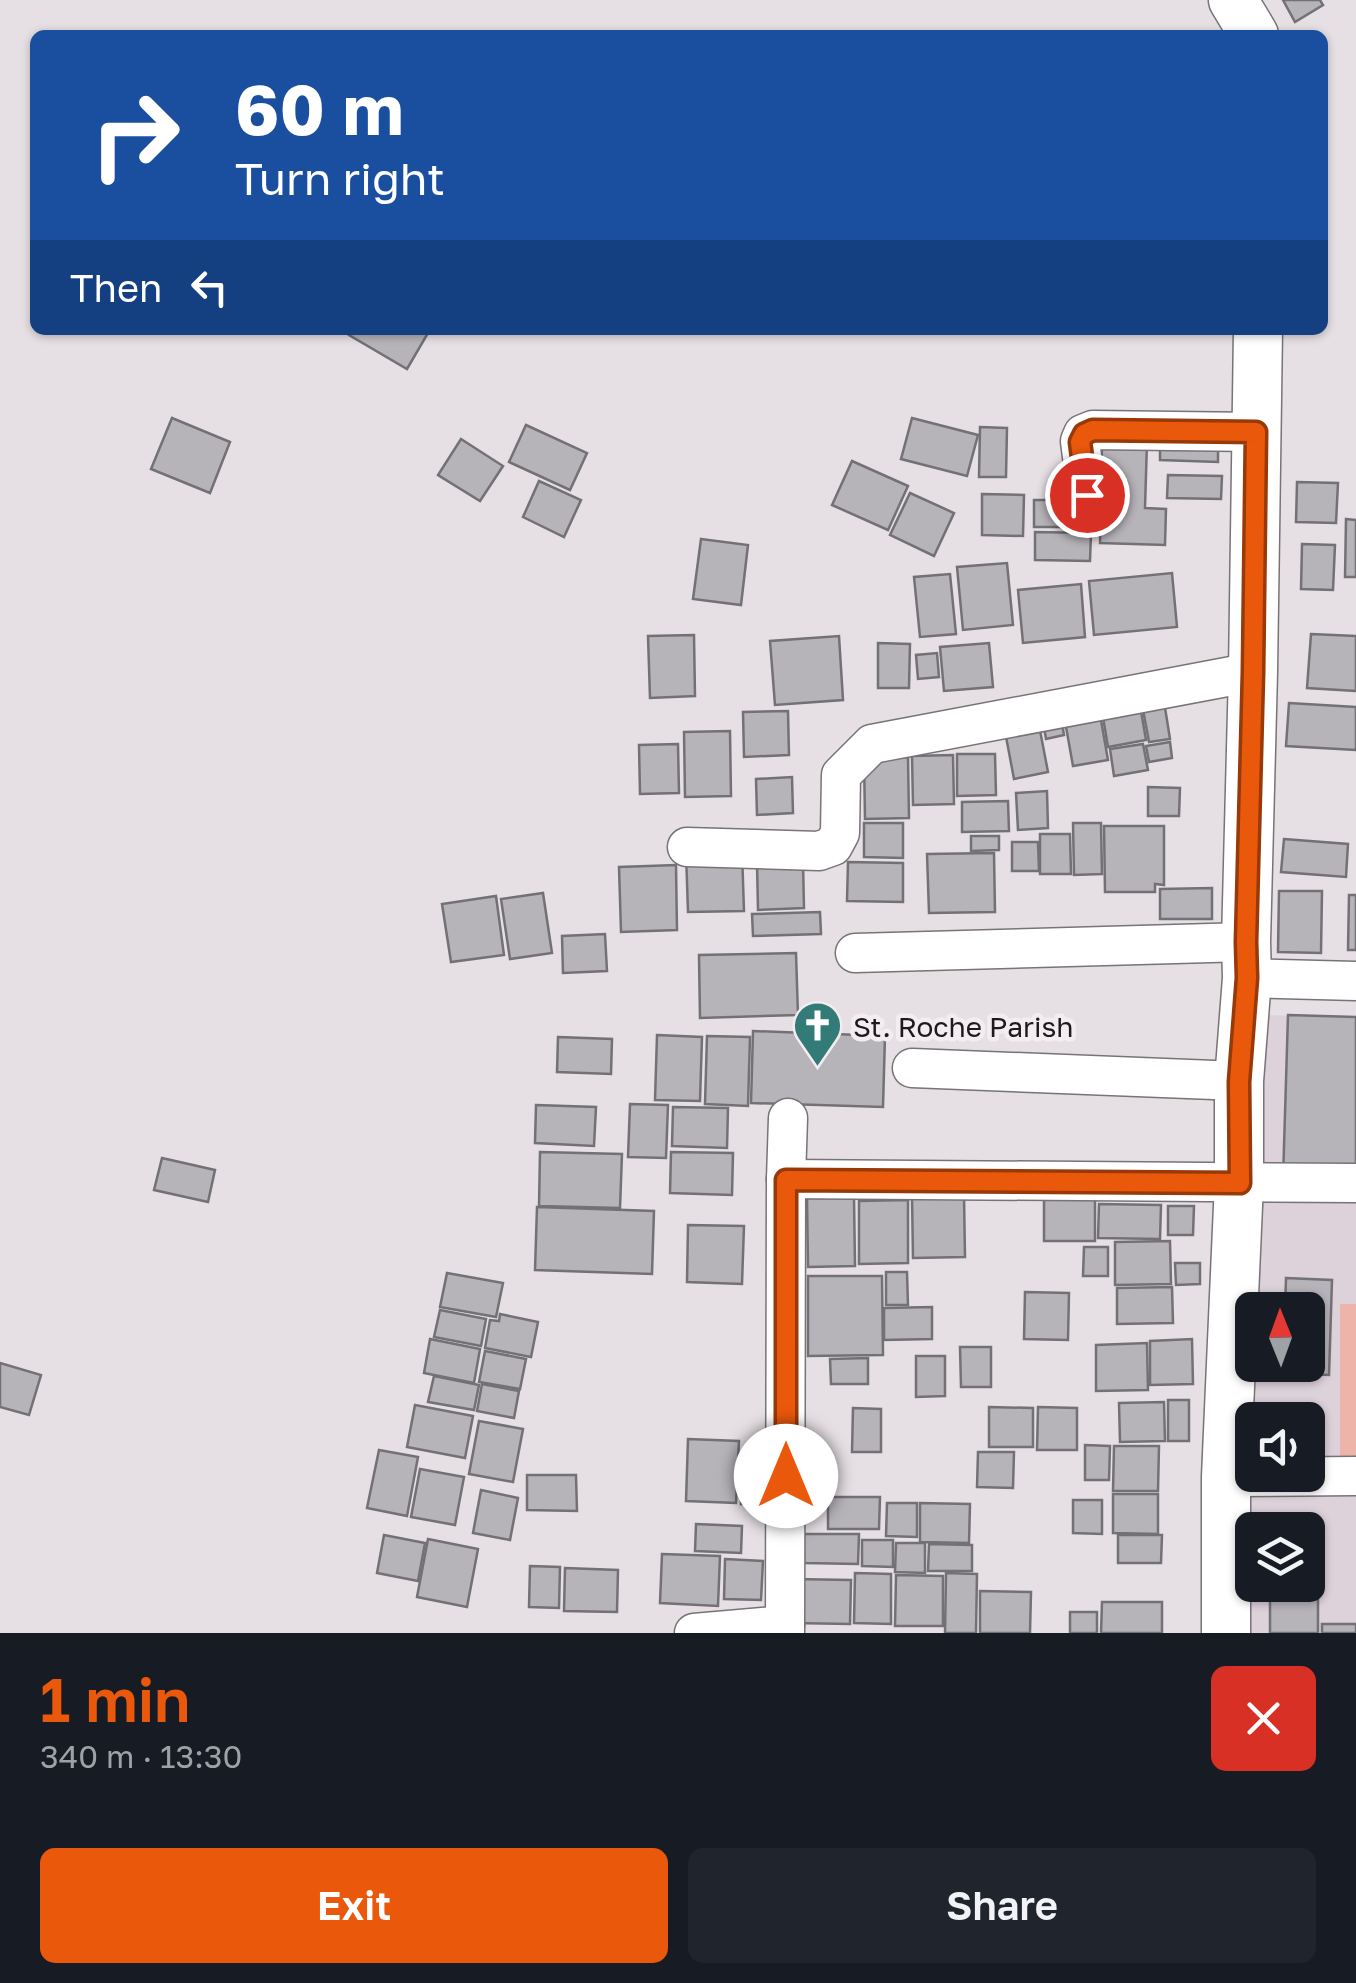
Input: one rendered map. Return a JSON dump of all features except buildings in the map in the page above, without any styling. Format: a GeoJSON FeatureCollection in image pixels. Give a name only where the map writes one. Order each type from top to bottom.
{"type":"FeatureCollection","features":[{"type":"Feature","properties":{"kind":"main road"},"geometry":{"type":"LineString","coordinates":[[1233,0],[1251,30]]}},
{"type":"Feature","properties":{"kind":"main road"},"geometry":{"type":"LineString","coordinates":[[1226,1633],[1226,1477],[1240,1183],[1239,1082],[1246,960],[1258,335]]}},
{"type":"Feature","properties":{"kind":"street"},"geometry":{"type":"LineString","coordinates":[[1087,495],[1080,442],[1084,434],[1093,430],[1256,432]]}},
{"type":"Feature","properties":{"kind":"street"},"geometry":{"type":"LineString","coordinates":[[687,847],[819,851],[833,846],[840,834],[841,775],[872,744],[1253,672]]}},
{"type":"Feature","properties":{"kind":"street"},"geometry":{"type":"LineString","coordinates":[[855,953],[1246,960],[1356,981]]}},
{"type":"Feature","properties":{"kind":"street"},"geometry":{"type":"LineString","coordinates":[[912,1068],[1239,1082]]}},
{"type":"Feature","properties":{"kind":"street"},"geometry":{"type":"LineString","coordinates":[[694,1633],[785,1629],[788,1118]]}},
{"type":"Feature","properties":{"kind":"street"},"geometry":{"type":"LineString","coordinates":[[786,1180],[1356,1183]]}},
{"type":"Feature","properties":{"kind":"street"},"geometry":{"type":"LineString","coordinates":[[1226,1477],[1356,1476]]}},
{"type":"Feature","properties":{"kind":"shaded area"},"geometry":{"type":"Polygon","coordinates":[[[1264,1015],[1356,1017],[1356,1633],[1248,1633],[1249,1602],[1325,1602],[1325,1512],[1251,1512],[1251,1492],[1325,1492],[1325,1402],[1254,1402],[1255,1382],[1325,1382],[1325,1292],[1256,1292],[1264,1015]]]}},
{"type":"Feature","properties":{"kind":"shaded area"},"geometry":{"type":"Polygon","coordinates":[[[1340,1304],[1356,1304],[1356,1458],[1340,1458],[1340,1304]]]}},
{"type":"Feature","properties":{"kind":"place","name":"St. Roche Parish"},"geometry":{"type":"Point","coordinates":[818,1068]}},
{"type":"Feature","properties":{"kind":"route"},"geometry":{"type":"LineString","coordinates":[[786,1476],[786,1180],[1240,1183],[1239,1082],[1247,978],[1256,432],[1093,430],[1084,434],[1080,442],[1087,495]]}}]}
